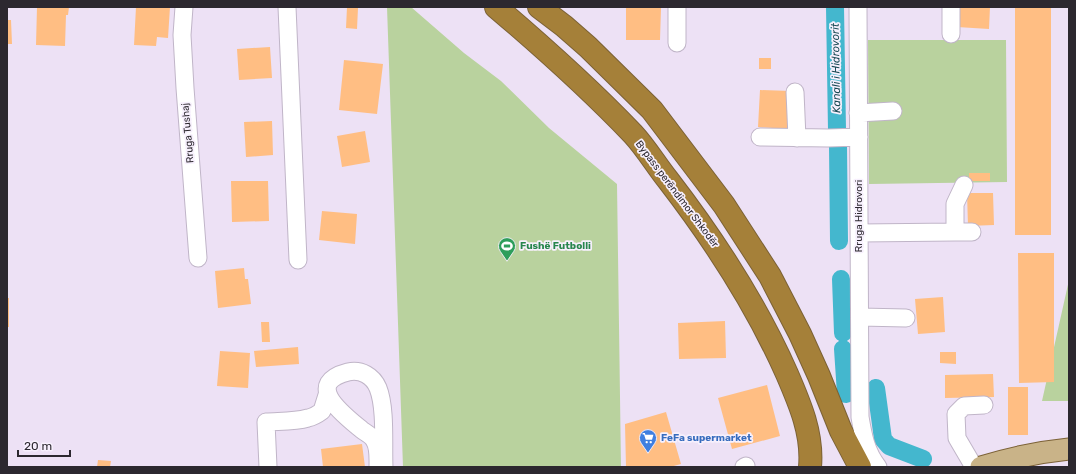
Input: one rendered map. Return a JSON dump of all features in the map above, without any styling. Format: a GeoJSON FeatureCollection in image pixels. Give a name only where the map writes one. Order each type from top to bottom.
{"type":"FeatureCollection","features":[{"type":"Feature","properties":{"kind":"highway","name":"Bypass perëndimor Shkodër"},"geometry":{"type":"LineString","coordinates":[[496,7],[549,52],[634,135],[702,224],[743,288],[774,343],[803,410],[810,441],[810,467]]}},
{"type":"Feature","properties":{"kind":"highway"},"geometry":{"type":"LineString","coordinates":[[539,7],[588,47],[652,110],[724,205],[770,276],[800,334],[841,431],[860,467]]}},
{"type":"Feature","properties":{"kind":"main road"},"geometry":{"type":"LineString","coordinates":[[981,467],[1043,452],[1069,449]]}},
{"type":"Feature","properties":{"kind":"street","name":"Rruga Tushaj"},"geometry":{"type":"LineString","coordinates":[[184,7],[182,35],[198,258]]}},
{"type":"Feature","properties":{"kind":"street"},"geometry":{"type":"LineString","coordinates":[[288,7],[298,260]]}},
{"type":"Feature","properties":{"kind":"street"},"geometry":{"type":"LineString","coordinates":[[677,7],[677,43]]}},
{"type":"Feature","properties":{"kind":"street","name":"Rruga Hidrovori"},"geometry":{"type":"LineString","coordinates":[[858,7],[860,410],[866,448],[871,459],[878,467]]}},
{"type":"Feature","properties":{"kind":"street"},"geometry":{"type":"LineString","coordinates":[[951,7],[951,34]]}},
{"type":"Feature","properties":{"kind":"street"},"geometry":{"type":"LineString","coordinates":[[795,92],[797,138]]}},
{"type":"Feature","properties":{"kind":"street"},"geometry":{"type":"LineString","coordinates":[[858,113],[893,111]]}},
{"type":"Feature","properties":{"kind":"street"},"geometry":{"type":"LineString","coordinates":[[760,137],[859,137]]}},
{"type":"Feature","properties":{"kind":"street"},"geometry":{"type":"LineString","coordinates":[[955,232],[955,204],[964,184]]}},
{"type":"Feature","properties":{"kind":"street"},"geometry":{"type":"LineString","coordinates":[[860,233],[972,232]]}},
{"type":"Feature","properties":{"kind":"street"},"geometry":{"type":"LineString","coordinates":[[860,317],[906,318]]}},
{"type":"Feature","properties":{"kind":"street"},"geometry":{"type":"LineString","coordinates":[[268,467],[266,422],[280,420],[293,421],[308,418],[322,411],[327,395],[326,386],[330,380],[340,374],[351,372],[366,374],[373,378],[378,388],[381,406],[384,467]]}},
{"type":"Feature","properties":{"kind":"street"},"geometry":{"type":"LineString","coordinates":[[327,395],[341,412],[374,440],[377,451],[378,467]]}},
{"type":"Feature","properties":{"kind":"street"},"geometry":{"type":"LineString","coordinates":[[974,467],[957,438],[956,414],[964,406],[984,405]]}},
{"type":"Feature","properties":{"kind":"street","name":"Rruga Hidrovori"},"geometry":{"type":"LineString","coordinates":[[862,424],[860,444],[864,467]]}},
{"type":"Feature","properties":{"kind":"green space","name":"Fushë Futbolli"},"geometry":{"type":"Polygon","coordinates":[[[387,7],[411,7],[464,53],[501,81],[549,128],[617,184],[621,467],[403,467],[387,7]]]}},
{"type":"Feature","properties":{"kind":"green space"},"geometry":{"type":"Polygon","coordinates":[[[868,40],[1006,40],[1007,182],[869,184],[868,40]]]}},
{"type":"Feature","properties":{"kind":"green space"},"geometry":{"type":"Polygon","coordinates":[[[1069,280],[1069,401],[1042,401],[1069,280]]]}},
{"type":"Feature","properties":{"kind":"building"},"geometry":{"type":"Polygon","coordinates":[[[37,7],[69,7],[68,15],[66,15],[65,46],[36,45],[37,7]]]}},
{"type":"Feature","properties":{"kind":"building"},"geometry":{"type":"Polygon","coordinates":[[[136,7],[170,7],[168,38],[157,37],[156,46],[134,45],[136,7]]]}},
{"type":"Feature","properties":{"kind":"building"},"geometry":{"type":"Polygon","coordinates":[[[347,7],[358,8],[357,29],[346,28],[347,7]]]}},
{"type":"Feature","properties":{"kind":"building"},"geometry":{"type":"Polygon","coordinates":[[[626,7],[661,8],[660,40],[626,40],[626,7]]]}},
{"type":"Feature","properties":{"kind":"building"},"geometry":{"type":"Polygon","coordinates":[[[958,7],[990,7],[989,29],[957,27],[958,7]]]}},
{"type":"Feature","properties":{"kind":"building"},"geometry":{"type":"Polygon","coordinates":[[[1015,7],[1051,7],[1051,235],[1015,235],[1015,7]]]}},
{"type":"Feature","properties":{"kind":"building"},"geometry":{"type":"Polygon","coordinates":[[[7,20],[11,20],[12,44],[7,44],[7,20]]]}},
{"type":"Feature","properties":{"kind":"building"},"geometry":{"type":"Polygon","coordinates":[[[270,47],[272,78],[239,80],[237,49],[270,47]]]}},
{"type":"Feature","properties":{"kind":"building"},"geometry":{"type":"Polygon","coordinates":[[[759,58],[771,58],[771,69],[759,69],[759,58]]]}},
{"type":"Feature","properties":{"kind":"building"},"geometry":{"type":"Polygon","coordinates":[[[344,60],[383,64],[377,114],[339,110],[344,60]]]}},
{"type":"Feature","properties":{"kind":"building"},"geometry":{"type":"Polygon","coordinates":[[[760,90],[791,91],[788,129],[758,127],[760,90]]]}},
{"type":"Feature","properties":{"kind":"building"},"geometry":{"type":"Polygon","coordinates":[[[272,121],[273,155],[246,157],[244,122],[272,121]]]}},
{"type":"Feature","properties":{"kind":"building"},"geometry":{"type":"Polygon","coordinates":[[[365,131],[370,162],[342,167],[337,136],[365,131]]]}},
{"type":"Feature","properties":{"kind":"building"},"geometry":{"type":"Polygon","coordinates":[[[969,173],[990,173],[990,181],[969,181],[969,173]]]}},
{"type":"Feature","properties":{"kind":"building"},"geometry":{"type":"Polygon","coordinates":[[[231,181],[268,181],[269,221],[232,222],[231,181]]]}},
{"type":"Feature","properties":{"kind":"building"},"geometry":{"type":"Polygon","coordinates":[[[967,193],[993,193],[994,225],[968,226],[967,193]]]}},
{"type":"Feature","properties":{"kind":"building"},"geometry":{"type":"Polygon","coordinates":[[[322,211],[357,214],[355,244],[319,240],[322,211]]]}},
{"type":"Feature","properties":{"kind":"building"},"geometry":{"type":"Polygon","coordinates":[[[1018,253],[1054,253],[1054,382],[1019,383],[1018,253]]]}},
{"type":"Feature","properties":{"kind":"building"},"geometry":{"type":"Polygon","coordinates":[[[244,268],[245,279],[248,279],[251,304],[218,308],[215,271],[244,268]]]}},
{"type":"Feature","properties":{"kind":"building"},"geometry":{"type":"Polygon","coordinates":[[[943,297],[945,332],[918,334],[915,299],[943,297]]]}},
{"type":"Feature","properties":{"kind":"building"},"geometry":{"type":"Polygon","coordinates":[[[7,298],[9,298],[9,327],[7,327],[7,298]]]}},
{"type":"Feature","properties":{"kind":"building"},"geometry":{"type":"Polygon","coordinates":[[[725,321],[726,358],[679,359],[678,323],[725,321]]]}},
{"type":"Feature","properties":{"kind":"building"},"geometry":{"type":"Polygon","coordinates":[[[261,322],[269,322],[270,342],[262,342],[261,322]]]}},
{"type":"Feature","properties":{"kind":"building"},"geometry":{"type":"Polygon","coordinates":[[[298,347],[299,364],[256,367],[254,351],[298,347]]]}},
{"type":"Feature","properties":{"kind":"building"},"geometry":{"type":"Polygon","coordinates":[[[220,351],[250,353],[248,388],[217,386],[220,351]]]}},
{"type":"Feature","properties":{"kind":"building"},"geometry":{"type":"Polygon","coordinates":[[[940,352],[956,352],[956,364],[940,363],[940,352]]]}},
{"type":"Feature","properties":{"kind":"building"},"geometry":{"type":"Polygon","coordinates":[[[993,374],[994,397],[945,398],[945,375],[993,374]]]}},
{"type":"Feature","properties":{"kind":"building"},"geometry":{"type":"Polygon","coordinates":[[[767,385],[780,436],[732,449],[718,398],[767,385]]]}},
{"type":"Feature","properties":{"kind":"building"},"geometry":{"type":"Polygon","coordinates":[[[1008,387],[1028,387],[1028,435],[1008,435],[1008,387]]]}},
{"type":"Feature","properties":{"kind":"building"},"geometry":{"type":"Polygon","coordinates":[[[666,412],[681,464],[670,467],[626,467],[625,424],[666,412]]]}},
{"type":"Feature","properties":{"kind":"building"},"geometry":{"type":"Polygon","coordinates":[[[362,444],[365,467],[323,467],[321,449],[362,444]]]}},
{"type":"Feature","properties":{"kind":"building"},"geometry":{"type":"Polygon","coordinates":[[[98,460],[111,461],[110,467],[97,467],[98,460]]]}},
{"type":"Feature","properties":{"kind":"waterway","name":"Kanali i Hidrovorit"},"geometry":{"type":"LineString","coordinates":[[835,7],[837,130]]}},
{"type":"Feature","properties":{"kind":"waterway","name":"Kanali i Hidrovorit"},"geometry":{"type":"LineString","coordinates":[[838,145],[839,241]]}},
{"type":"Feature","properties":{"kind":"waterway","name":"Kanali i Hidrovorit"},"geometry":{"type":"LineString","coordinates":[[841,279],[843,333]]}},
{"type":"Feature","properties":{"kind":"waterway","name":"Kanali i Hidrovorit"},"geometry":{"type":"LineString","coordinates":[[843,349],[846,394]]}},
{"type":"Feature","properties":{"kind":"waterway","name":"Kanali i Hidrovorit"},"geometry":{"type":"LineString","coordinates":[[876,388],[883,439],[889,446],[923,459]]}},
{"type":"Feature","properties":{"kind":"place","name":"Fushë Futbolli"},"geometry":{"type":"Point","coordinates":[507,261]}},
{"type":"Feature","properties":{"kind":"place","name":"FeFa supermarket"},"geometry":{"type":"Point","coordinates":[648,453]}}]}
